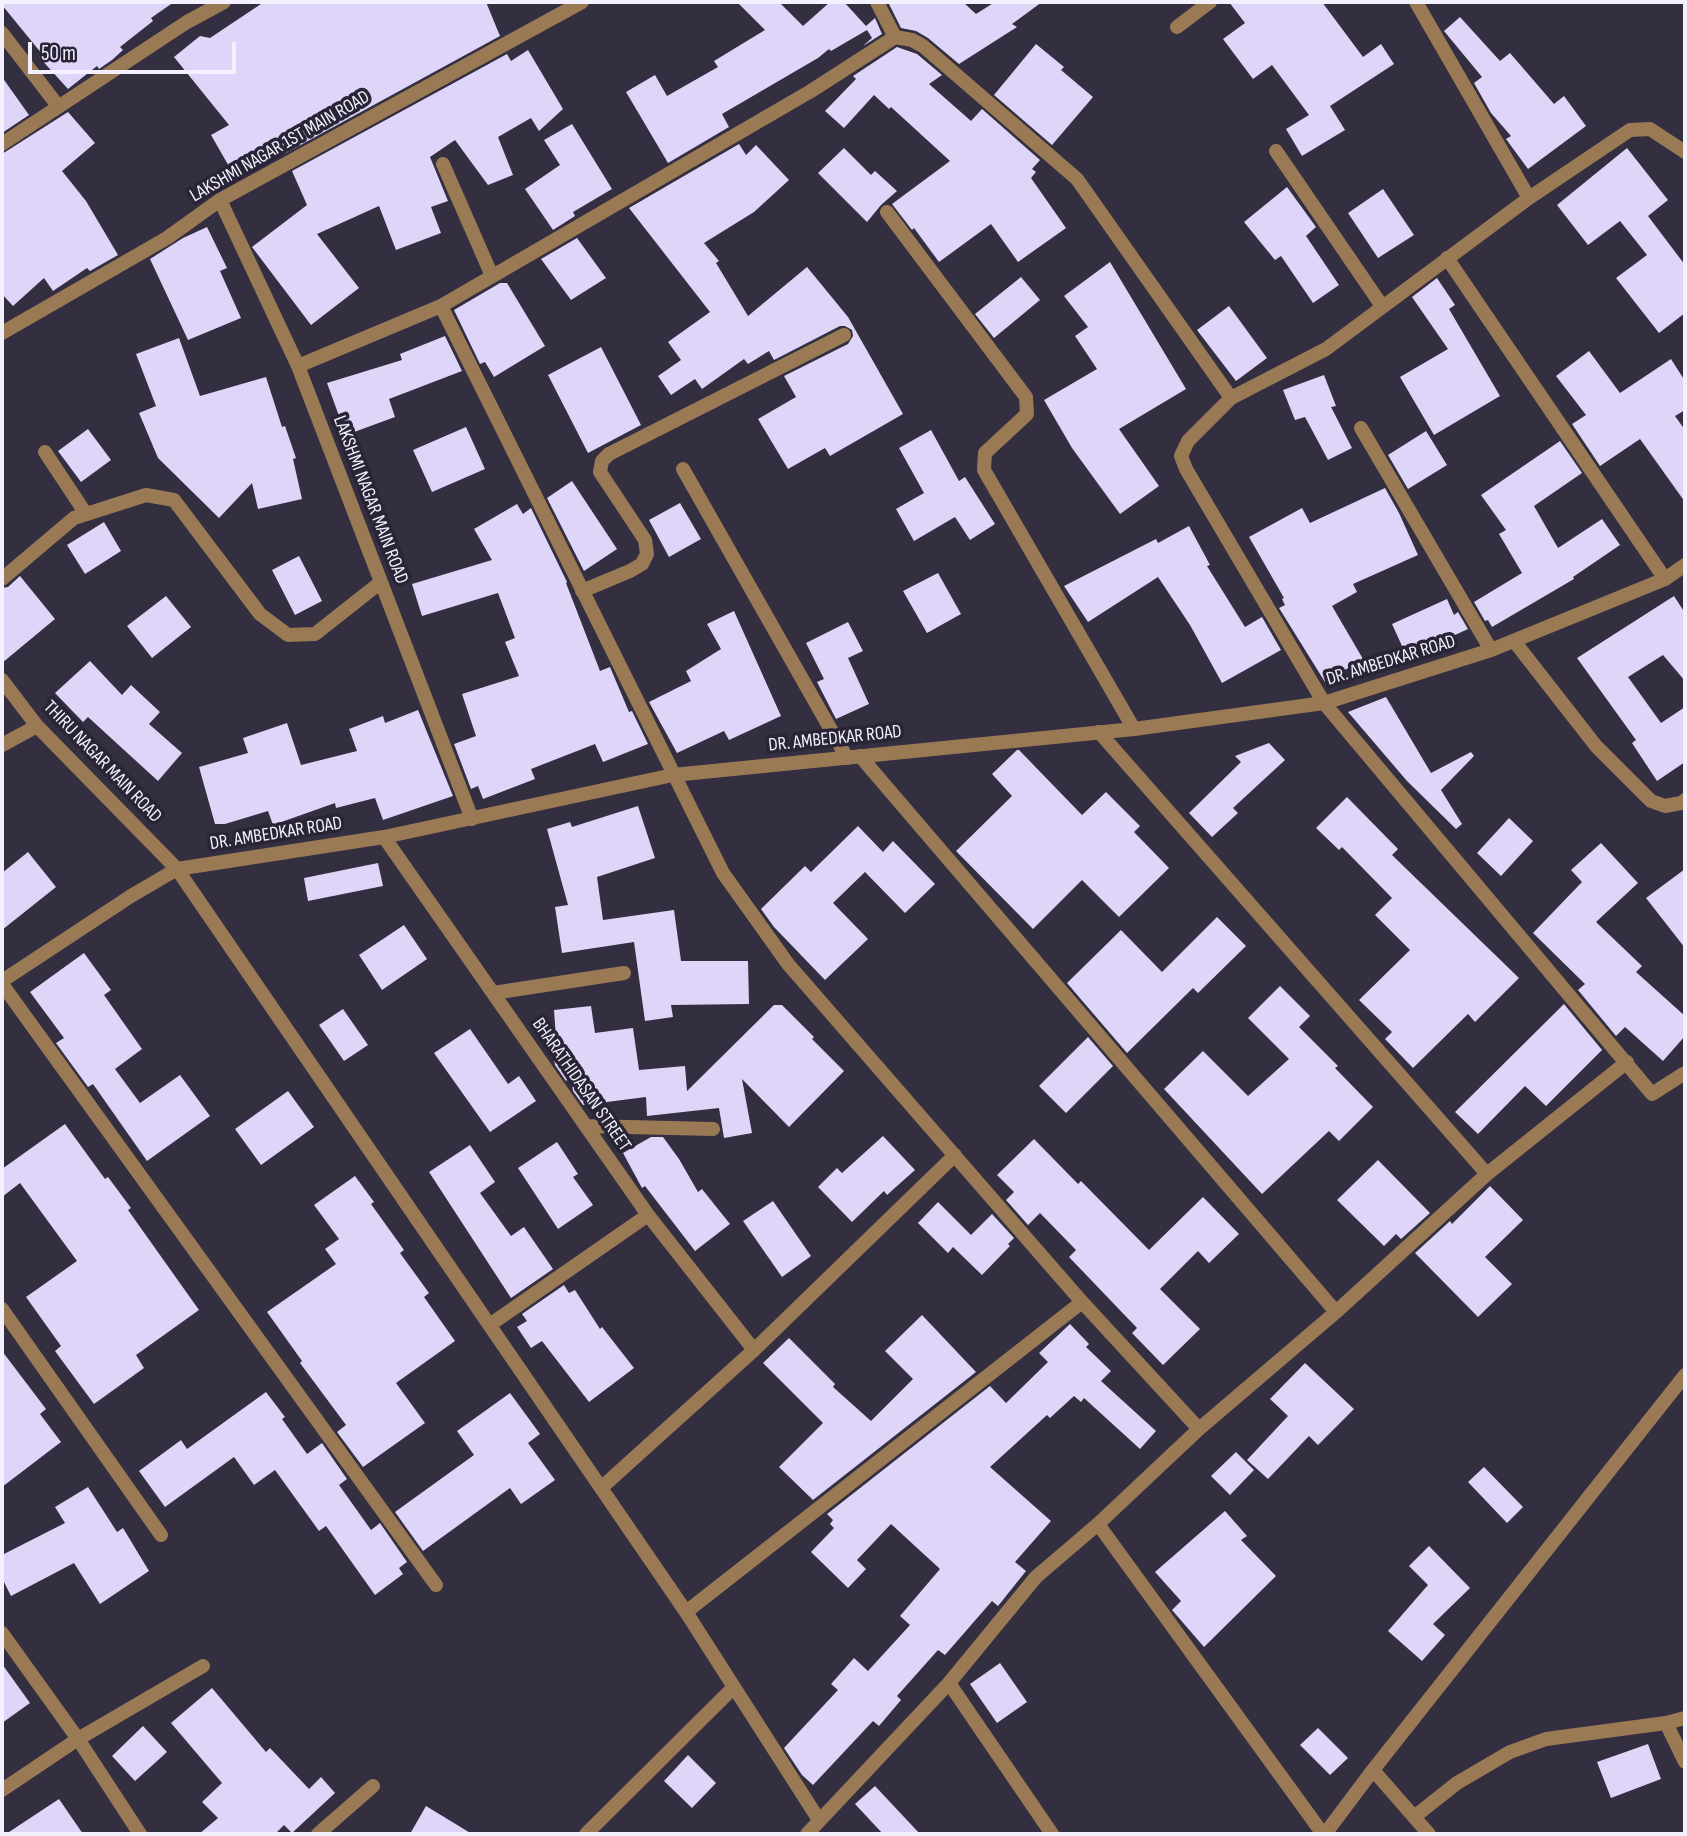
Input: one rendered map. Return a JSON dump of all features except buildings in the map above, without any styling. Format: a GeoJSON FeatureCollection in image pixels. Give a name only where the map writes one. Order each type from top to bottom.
{"type":"FeatureCollection","features":[{"type":"Feature","properties":{"kind":"street"},"geometry":{"type":"LineString","coordinates":[[2,144],[187,22],[224,2]]}},
{"type":"Feature","properties":{"kind":"street","name":"LAKSHMI NAGAR 1ST MAIN ROAD"},"geometry":{"type":"LineString","coordinates":[[2,333],[167,238],[220,200],[582,2]]}},
{"type":"Feature","properties":{"kind":"street"},"geometry":{"type":"LineString","coordinates":[[877,2],[895,37]]}},
{"type":"Feature","properties":{"kind":"street"},"geometry":{"type":"LineString","coordinates":[[1177,27],[1210,2]]}},
{"type":"Feature","properties":{"kind":"street"},"geometry":{"type":"LineString","coordinates":[[1416,2],[1529,198]]}},
{"type":"Feature","properties":{"kind":"street"},"geometry":{"type":"LineString","coordinates":[[2,33],[58,106]]}},
{"type":"Feature","properties":{"kind":"street"},"geometry":{"type":"LineString","coordinates":[[298,366],[441,306],[811,91],[895,37],[912,40],[923,46],[1077,179],[1231,398]]}},
{"type":"Feature","properties":{"kind":"street"},"geometry":{"type":"LineString","coordinates":[[1685,152],[1650,130],[1630,130],[1529,198],[1326,349],[1231,398],[1188,441],[1181,456],[1186,469],[1324,703],[1652,1094],[1685,1073]]}},
{"type":"Feature","properties":{"kind":"street"},"geometry":{"type":"LineString","coordinates":[[1276,151],[1382,306]]}},
{"type":"Feature","properties":{"kind":"street"},"geometry":{"type":"LineString","coordinates":[[443,164],[492,276]]}},
{"type":"Feature","properties":{"kind":"street","name":"LAKSHMI NAGAR MAIN ROAD"},"geometry":{"type":"LineString","coordinates":[[220,200],[298,366],[472,819]]}},
{"type":"Feature","properties":{"kind":"street"},"geometry":{"type":"LineString","coordinates":[[887,212],[1026,397],[1027,414],[985,453],[984,470],[1134,729]]}},
{"type":"Feature","properties":{"kind":"street"},"geometry":{"type":"LineString","coordinates":[[1447,258],[1665,579]]}},
{"type":"Feature","properties":{"kind":"street"},"geometry":{"type":"LineString","coordinates":[[441,306],[723,873],[788,964],[1082,1302],[1199,1429]]}},
{"type":"Feature","properties":{"kind":"street"},"geometry":{"type":"LineString","coordinates":[[582,592],[642,564],[647,554],[645,540],[600,472],[602,461],[609,454],[845,335]]}},
{"type":"Feature","properties":{"kind":"street"},"geometry":{"type":"LineString","coordinates":[[1361,428],[1490,650]]}},
{"type":"Feature","properties":{"kind":"street"},"geometry":{"type":"LineString","coordinates":[[45,452],[86,514]]}},
{"type":"Feature","properties":{"kind":"street"},"geometry":{"type":"LineString","coordinates":[[682,469],[854,757],[1336,1312]]}},
{"type":"Feature","properties":{"kind":"street"},"geometry":{"type":"LineString","coordinates":[[2,579],[74,518],[146,495],[174,500],[260,614],[288,635],[315,635],[382,582]]}},
{"type":"Feature","properties":{"kind":"street","name":"DR. AMBEDKAR ROAD"},"geometry":{"type":"LineString","coordinates":[[2,983],[131,896],[177,869],[384,837],[673,775],[1134,729],[1324,703],[1514,641],[1665,579],[1685,565]]}},
{"type":"Feature","properties":{"kind":"street"},"geometry":{"type":"LineString","coordinates":[[1514,641],[1596,746],[1651,801],[1665,806],[1685,800]]}},
{"type":"Feature","properties":{"kind":"street","name":"THIRU NAGAR MAIN ROAD"},"geometry":{"type":"LineString","coordinates":[[2,680],[37,726],[177,869],[686,1612],[819,1820]]}},
{"type":"Feature","properties":{"kind":"street"},"geometry":{"type":"LineString","coordinates":[[2,745],[37,726]]}},
{"type":"Feature","properties":{"kind":"street"},"geometry":{"type":"LineString","coordinates":[[1099,732],[1487,1174]]}},
{"type":"Feature","properties":{"kind":"street","name":"BHARATHIDASAN STREET"},"geometry":{"type":"LineString","coordinates":[[384,837],[648,1215],[754,1350]]}},
{"type":"Feature","properties":{"kind":"street"},"geometry":{"type":"LineString","coordinates":[[494,993],[624,974]]}},
{"type":"Feature","properties":{"kind":"street"},"geometry":{"type":"LineString","coordinates":[[2,983],[436,1585]]}},
{"type":"Feature","properties":{"kind":"street"},"geometry":{"type":"LineString","coordinates":[[807,1834],[949,1683],[1036,1577],[1098,1524],[1199,1429],[1336,1312],[1487,1174],[1627,1062]]}},
{"type":"Feature","properties":{"kind":"street"},"geometry":{"type":"LineString","coordinates":[[586,1126],[713,1129]]}},
{"type":"Feature","properties":{"kind":"street"},"geometry":{"type":"LineString","coordinates":[[601,1488],[754,1350],[955,1155]]}},
{"type":"Feature","properties":{"kind":"street"},"geometry":{"type":"LineString","coordinates":[[491,1324],[648,1215]]}},
{"type":"Feature","properties":{"kind":"street"},"geometry":{"type":"LineString","coordinates":[[686,1612],[1082,1302]]}},
{"type":"Feature","properties":{"kind":"street"},"geometry":{"type":"LineString","coordinates":[[2,1309],[161,1535]]}},
{"type":"Feature","properties":{"kind":"street"},"geometry":{"type":"LineString","coordinates":[[1098,1524],[1324,1834],[1685,1375]]}},
{"type":"Feature","properties":{"kind":"street"},"geometry":{"type":"LineString","coordinates":[[2,1633],[140,1834]]}},
{"type":"Feature","properties":{"kind":"street"},"geometry":{"type":"LineString","coordinates":[[2,1790],[78,1740],[203,1666]]}},
{"type":"Feature","properties":{"kind":"street"},"geometry":{"type":"LineString","coordinates":[[949,1683],[1052,1834]]}},
{"type":"Feature","properties":{"kind":"street"},"geometry":{"type":"LineString","coordinates":[[586,1834],[734,1688]]}},
{"type":"Feature","properties":{"kind":"street"},"geometry":{"type":"LineString","coordinates":[[1414,1817],[1457,1783],[1510,1752],[1546,1739],[1666,1723],[1685,1718]]}},
{"type":"Feature","properties":{"kind":"street"},"geometry":{"type":"LineString","coordinates":[[1666,1723],[1685,1762]]}},
{"type":"Feature","properties":{"kind":"street"},"geometry":{"type":"LineString","coordinates":[[1373,1770],[1429,1834]]}},
{"type":"Feature","properties":{"kind":"street"},"geometry":{"type":"LineString","coordinates":[[318,1834],[373,1786]]}}]}
